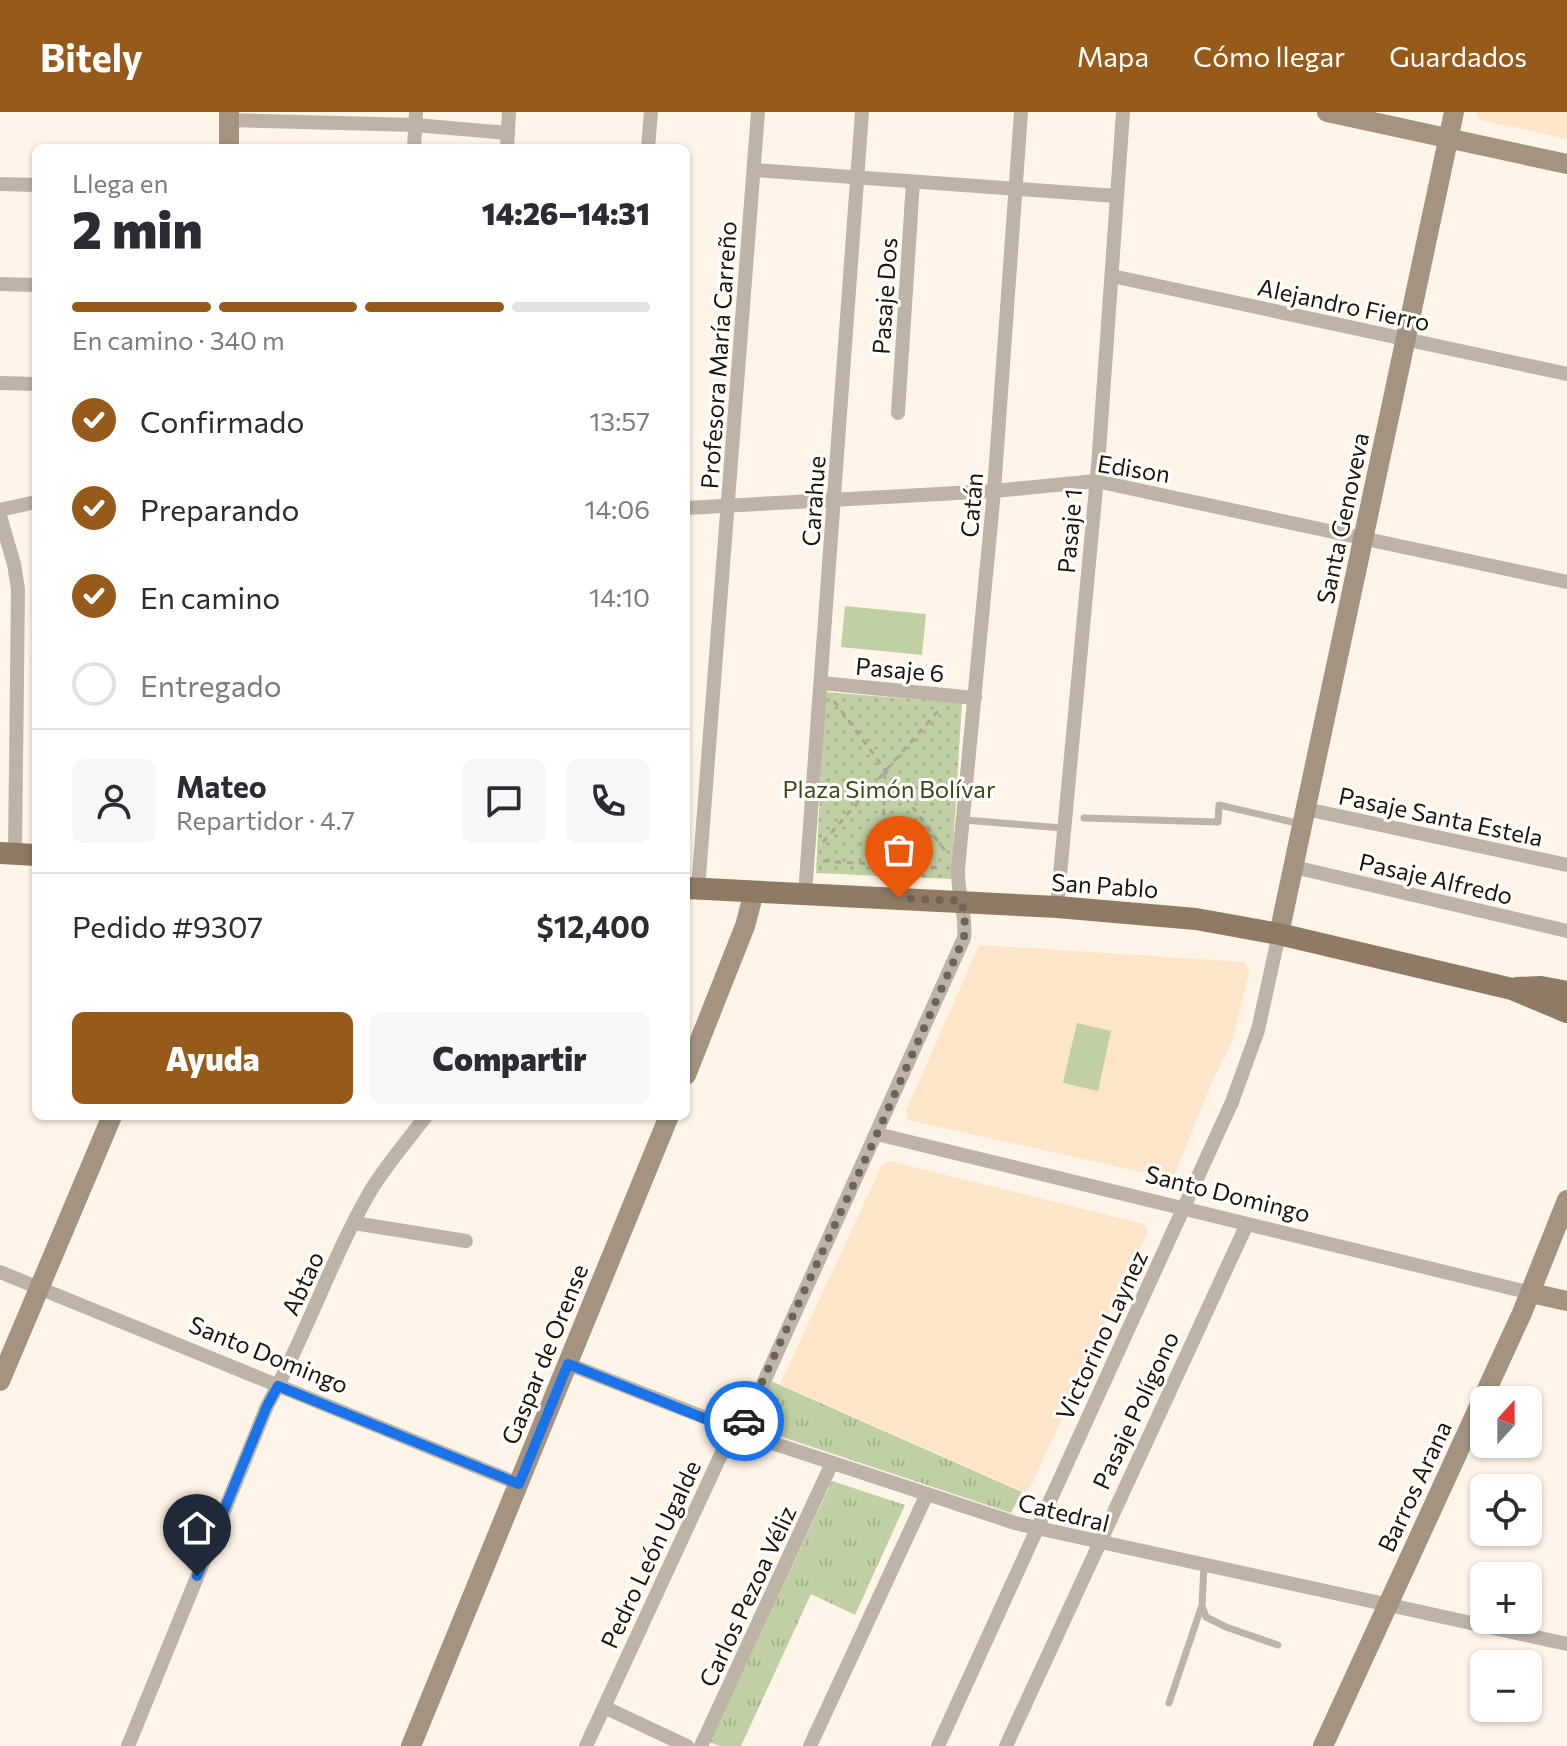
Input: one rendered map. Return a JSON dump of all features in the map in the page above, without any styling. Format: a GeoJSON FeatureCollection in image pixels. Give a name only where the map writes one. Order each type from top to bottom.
{"type":"FeatureCollection","features":[{"type":"Feature","properties":{"kind":"main road","name":"San Pablo"},"geometry":{"type":"LineString","coordinates":[[692,888],[962,901],[1196,919],[1279,934],[1512,989],[1567,1012]]}},
{"type":"Feature","properties":{"kind":"main road","name":"San Pablo"},"geometry":{"type":"LineString","coordinates":[[1512,989],[1541,987],[1567,992]]}},
{"type":"Feature","properties":{"kind":"street"},"geometry":{"type":"LineString","coordinates":[[229,144],[229,116],[416,119],[507,140],[509,112]]}},
{"type":"Feature","properties":{"kind":"street"},"geometry":{"type":"LineString","coordinates":[[648,144],[651,112]]}},
{"type":"Feature","properties":{"kind":"street","name":"Profesora María Carreño"},"geometry":{"type":"LineString","coordinates":[[692,888],[729,506],[758,112]]}},
{"type":"Feature","properties":{"kind":"street","name":"Carahue"},"geometry":{"type":"LineString","coordinates":[[805,894],[862,112]]}},
{"type":"Feature","properties":{"kind":"street","name":"Catán"},"geometry":{"type":"LineString","coordinates":[[962,901],[958,869],[994,491],[1021,112]]}},
{"type":"Feature","properties":{"kind":"street","name":"Pasaje 1"},"geometry":{"type":"LineString","coordinates":[[1057,907],[1096,481],[1123,112]]}},
{"type":"Feature","properties":{"kind":"street"},"geometry":{"type":"LineString","coordinates":[[1327,112],[1567,164]]}},
{"type":"Feature","properties":{"kind":"street","name":"Santa Genoveva"},"geometry":{"type":"LineString","coordinates":[[1279,934],[1454,112]]}},
{"type":"Feature","properties":{"kind":"street"},"geometry":{"type":"LineString","coordinates":[[414,144],[416,119]]}},
{"type":"Feature","properties":{"kind":"street"},"geometry":{"type":"LineString","coordinates":[[754,170],[1117,196]]}},
{"type":"Feature","properties":{"kind":"street","name":"Pasaje Dos"},"geometry":{"type":"LineString","coordinates":[[898,413],[913,182]]}},
{"type":"Feature","properties":{"kind":"street"},"geometry":{"type":"LineString","coordinates":[[0,184],[32,185]]}},
{"type":"Feature","properties":{"kind":"street","name":"Alejandro Fierro"},"geometry":{"type":"LineString","coordinates":[[1112,276],[1567,374]]}},
{"type":"Feature","properties":{"kind":"street"},"geometry":{"type":"LineString","coordinates":[[0,284],[32,285]]}},
{"type":"Feature","properties":{"kind":"street"},"geometry":{"type":"LineString","coordinates":[[0,383],[32,384]]}},
{"type":"Feature","properties":{"kind":"street","name":"Edison"},"geometry":{"type":"LineString","coordinates":[[690,508],[994,491],[1096,481],[1567,582]]}},
{"type":"Feature","properties":{"kind":"street"},"geometry":{"type":"LineString","coordinates":[[0,510],[32,503]]}},
{"type":"Feature","properties":{"kind":"street"},"geometry":{"type":"LineString","coordinates":[[0,516],[3,538],[14,564],[18,602],[17,854]]}},
{"type":"Feature","properties":{"kind":"street","name":"Pasaje 6"},"geometry":{"type":"LineString","coordinates":[[821,683],[975,698]]}},
{"type":"Feature","properties":{"kind":"street","name":"Pasaje Santa Estela"},"geometry":{"type":"LineString","coordinates":[[1305,817],[1567,865]]}},
{"type":"Feature","properties":{"kind":"street","name":"Pasaje Alfredo"},"geometry":{"type":"LineString","coordinates":[[1294,867],[1567,931]]}},
{"type":"Feature","properties":{"kind":"street"},"geometry":{"type":"LineString","coordinates":[[690,1065],[745,926],[754,892]]}},
{"type":"Feature","properties":{"kind":"street","name":"Pedro León Ugalde"},"geometry":{"type":"LineString","coordinates":[[586,1746],[725,1446],[748,1417],[877,1134],[964,938],[962,901]]}},
{"type":"Feature","properties":{"kind":"street","name":"Victorino Laynez"},"geometry":{"type":"LineString","coordinates":[[938,1746],[1232,1102],[1251,1052],[1279,934]]}},
{"type":"Feature","properties":{"kind":"street"},"geometry":{"type":"LineString","coordinates":[[0,1381],[110,1120]]}},
{"type":"Feature","properties":{"kind":"street","name":"Abtao"},"geometry":{"type":"LineString","coordinates":[[128,1746],[267,1406],[373,1187],[423,1120]]}},
{"type":"Feature","properties":{"kind":"street","name":"Gaspar de Orense"},"geometry":{"type":"LineString","coordinates":[[411,1746],[667,1120]]}},
{"type":"Feature","properties":{"kind":"street","name":"Santo Domingo"},"geometry":{"type":"LineString","coordinates":[[877,1134],[1567,1301]]}},
{"type":"Feature","properties":{"kind":"street","name":"Barros Arana"},"geometry":{"type":"LineString","coordinates":[[1323,1746],[1531,1293],[1567,1200]]}},
{"type":"Feature","properties":{"kind":"street"},"geometry":{"type":"LineString","coordinates":[[354,1223],[466,1241]]}},
{"type":"Feature","properties":{"kind":"street","name":"Pasaje Polígono"},"geometry":{"type":"LineString","coordinates":[[1006,1746],[1247,1224]]}},
{"type":"Feature","properties":{"kind":"street","name":"Santo Domingo"},"geometry":{"type":"LineString","coordinates":[[0,1272],[519,1484]]}},
{"type":"Feature","properties":{"kind":"street","name":"Catedral"},"geometry":{"type":"LineString","coordinates":[[568,1364],[736,1431],[1035,1529],[1567,1644]]}},
{"type":"Feature","properties":{"kind":"street","name":"Carlos Pezoa Véliz"},"geometry":{"type":"LineString","coordinates":[[701,1746],[832,1463]]}},
{"type":"Feature","properties":{"kind":"street"},"geometry":{"type":"LineString","coordinates":[[810,1746],[927,1494]]}},
{"type":"Feature","properties":{"kind":"street"},"geometry":{"type":"LineString","coordinates":[[604,1707],[687,1746]]}},
{"type":"Feature","properties":{"kind":"lane"},"geometry":{"type":"LineString","coordinates":[[1084,818],[1218,822],[1219,805],[1305,817]]}},
{"type":"Feature","properties":{"kind":"lane"},"geometry":{"type":"LineString","coordinates":[[964,820],[1063,828]]}},
{"type":"Feature","properties":{"kind":"lane"},"geometry":{"type":"LineString","coordinates":[[1169,1703],[1198,1624],[1204,1565]]}},
{"type":"Feature","properties":{"kind":"lane"},"geometry":{"type":"LineString","coordinates":[[1202,1606],[1206,1617],[1278,1645]]}},
{"type":"Feature","properties":{"kind":"path"},"geometry":{"type":"LineString","coordinates":[[821,683],[958,869]]}},
{"type":"Feature","properties":{"kind":"path"},"geometry":{"type":"LineString","coordinates":[[807,860],[951,696]]}},
{"type":"Feature","properties":{"kind":"path"},"geometry":{"type":"LineString","coordinates":[[882,865],[885,771]]}},
{"type":"Feature","properties":{"kind":"path"},"geometry":{"type":"LineString","coordinates":[[807,860],[958,869]]}},
{"type":"Feature","properties":{"kind":"shaded area"},"geometry":{"type":"Polygon","coordinates":[[[1477,112],[1567,112],[1567,139],[1481,120],[1477,112]]]}},
{"type":"Feature","properties":{"kind":"shaded area"},"geometry":{"type":"Polygon","coordinates":[[[979,945],[1245,962],[1249,972],[1233,1040],[1211,1084],[1173,1179],[908,1120],[906,1111],[979,945]]]}},
{"type":"Feature","properties":{"kind":"shaded area"},"geometry":{"type":"Polygon","coordinates":[[[890,1161],[1144,1224],[1148,1232],[1029,1490],[1024,1492],[780,1384],[882,1165],[890,1161]]]}},
{"type":"Feature","properties":{"kind":"green space"},"geometry":{"type":"Polygon","coordinates":[[[845,606],[926,614],[922,655],[841,647],[845,606]]]}},
{"type":"Feature","properties":{"kind":"green space","name":"Plaza Simón Bolívar"},"geometry":{"type":"Polygon","coordinates":[[[825,692],[962,703],[951,879],[816,873],[825,692]]]}},
{"type":"Feature","properties":{"kind":"green space"},"geometry":{"type":"Polygon","coordinates":[[[1077,1023],[1111,1031],[1098,1091],[1063,1083],[1077,1023]]]}},
{"type":"Feature","properties":{"kind":"green space"},"geometry":{"type":"Polygon","coordinates":[[[771,1381],[1022,1492],[1011,1513],[752,1427],[771,1381]]]}},
{"type":"Feature","properties":{"kind":"green space"},"geometry":{"type":"Polygon","coordinates":[[[832,1481],[905,1505],[855,1615],[811,1594],[741,1746],[719,1746],[710,1742],[832,1481]]]}},
{"type":"Feature","properties":{"kind":"way so far"},"geometry":{"type":"LineString","coordinates":[[744,1421],[964,938],[962,901],[899,898]]}},
{"type":"Feature","properties":{"kind":"route"},"geometry":{"type":"LineString","coordinates":[[197,1576],[278,1386],[519,1484],[568,1364],[736,1431],[744,1421]]}}]}
